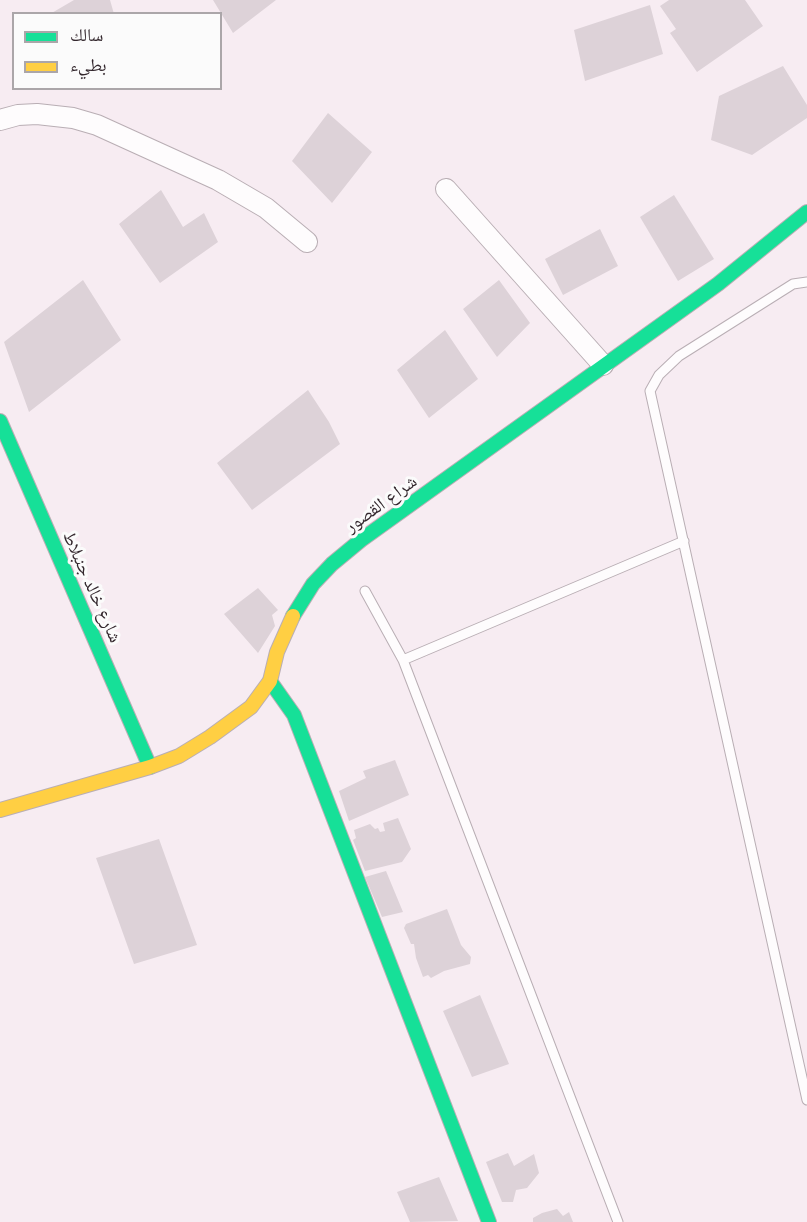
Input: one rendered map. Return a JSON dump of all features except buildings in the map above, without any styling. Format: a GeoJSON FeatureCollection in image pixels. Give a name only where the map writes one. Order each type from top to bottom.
{"type":"FeatureCollection","features":[{"type":"Feature","properties":{"kind":"street"},"geometry":{"type":"LineString","coordinates":[[0,120],[18,115],[37,114],[73,118],[97,125],[218,180],[266,208],[307,242]]}},
{"type":"Feature","properties":{"kind":"street"},"geometry":{"type":"LineString","coordinates":[[446,189],[603,364]]}},
{"type":"Feature","properties":{"kind":"street","name":"شراع القصور"},"geometry":{"type":"LineString","coordinates":[[0,810],[150,767],[179,756],[251,707],[270,681],[277,652],[296,610],[313,584],[332,564],[361,540],[603,364],[718,284],[807,212]]}},
{"type":"Feature","properties":{"kind":"street","name":"شارع خالد جنبلاط"},"geometry":{"type":"LineString","coordinates":[[0,421],[150,767]]}},
{"type":"Feature","properties":{"kind":"street"},"geometry":{"type":"LineString","coordinates":[[270,681],[294,715],[489,1222]]}},
{"type":"Feature","properties":{"kind":"lane"},"geometry":{"type":"LineString","coordinates":[[807,282],[793,285],[679,356],[659,375],[650,391],[807,1100]]}},
{"type":"Feature","properties":{"kind":"lane"},"geometry":{"type":"LineString","coordinates":[[403,660],[684,541]]}},
{"type":"Feature","properties":{"kind":"lane"},"geometry":{"type":"LineString","coordinates":[[365,591],[403,660],[618,1222]]}},
{"type":"Feature","properties":{"kind":"traffic: fast"},"geometry":{"type":"LineString","coordinates":[[293,616],[313,584],[332,564],[361,540],[718,284],[807,212]]}},
{"type":"Feature","properties":{"kind":"traffic: fast"},"geometry":{"type":"LineString","coordinates":[[0,421],[150,767]]}},
{"type":"Feature","properties":{"kind":"traffic: fast"},"geometry":{"type":"LineString","coordinates":[[270,681],[294,715],[489,1222]]}},
{"type":"Feature","properties":{"kind":"traffic: slow"},"geometry":{"type":"LineString","coordinates":[[0,810],[150,767],[179,756],[210,737],[251,707],[270,681],[277,652],[293,616]]}}]}
